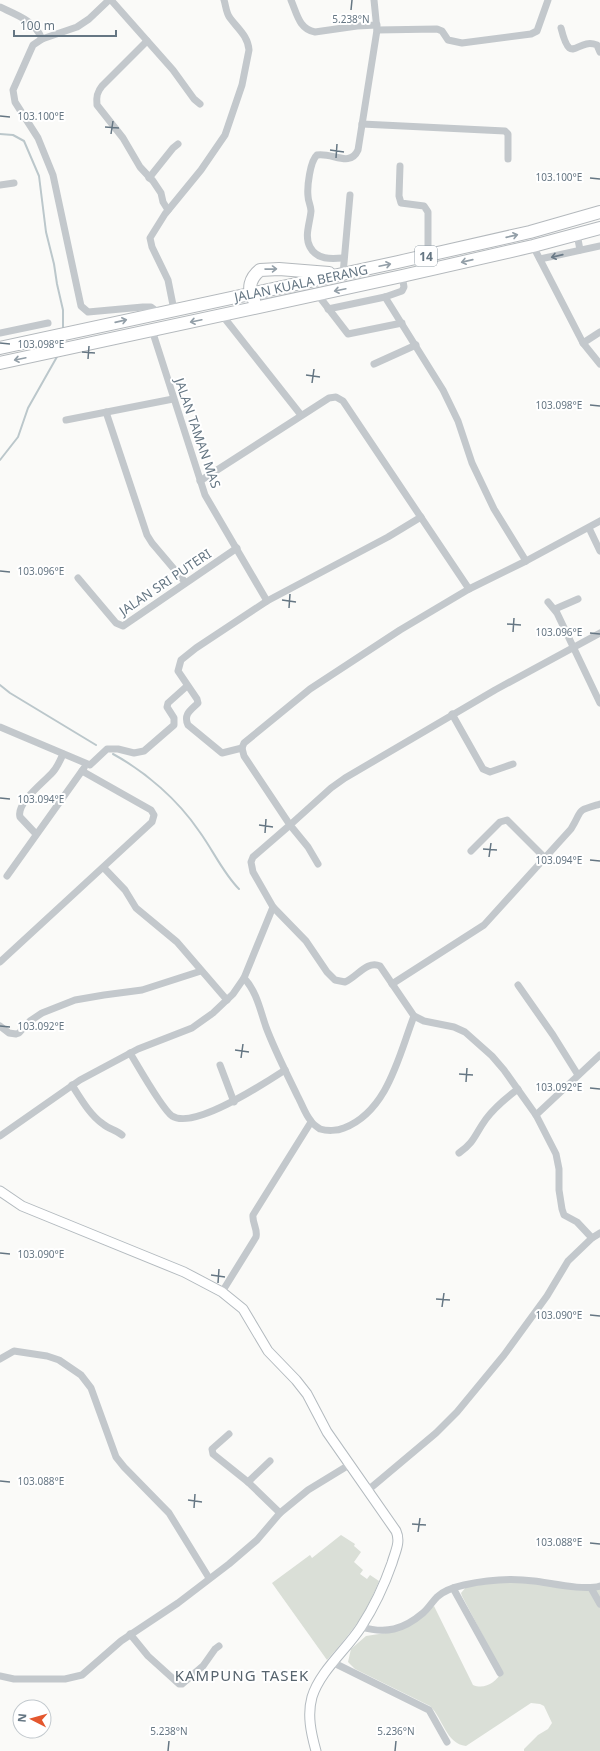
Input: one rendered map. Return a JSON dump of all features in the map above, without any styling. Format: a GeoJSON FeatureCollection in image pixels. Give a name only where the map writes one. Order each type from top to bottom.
{"type":"FeatureCollection","features":[{"type":"Feature","properties":{"kind":"highway","name":"JALAN KUALA BERANG"},"geometry":{"type":"LineString","coordinates":[[0,348],[530,232],[600,212]]}},
{"type":"Feature","properties":{"kind":"highway","name":"JALAN KUALA BERANG"},"geometry":{"type":"LineString","coordinates":[[0,363],[402,276],[533,246],[600,228]]}},
{"type":"Feature","properties":{"kind":"highway"},"geometry":{"type":"LineString","coordinates":[[276,304],[262,305],[257,303],[251,294],[251,280],[260,270],[268,268],[342,274]]}},
{"type":"Feature","properties":{"kind":"street"},"geometry":{"type":"LineString","coordinates":[[159,313],[151,307],[88,312],[81,306],[53,175],[36,133],[15,102],[13,90],[33,45],[42,39],[77,27],[89,19],[110,0],[173,70],[194,99],[200,104]]}},
{"type":"Feature","properties":{"kind":"street"},"geometry":{"type":"LineString","coordinates":[[174,310],[168,280],[150,242],[153,233],[168,210],[201,170],[225,135],[242,85],[250,50],[249,44],[247,39],[230,18],[224,0]]}},
{"type":"Feature","properties":{"kind":"street"},"geometry":{"type":"LineString","coordinates":[[291,0],[300,23],[309,31],[315,32],[356,26],[377,28],[437,29],[442,31],[448,40],[462,43],[531,34],[537,31],[548,0]]}},
{"type":"Feature","properties":{"kind":"street"},"geometry":{"type":"LineString","coordinates":[[343,258],[322,258],[310,248],[308,239],[311,213],[308,196],[310,176],[312,162],[317,155],[326,155],[345,159],[354,157],[358,150],[377,28],[374,0]]}},
{"type":"Feature","properties":{"kind":"street"},"geometry":{"type":"LineString","coordinates":[[0,7],[32,24],[37,29],[42,39]]}},
{"type":"Feature","properties":{"kind":"street"},"geometry":{"type":"LineString","coordinates":[[560,28],[567,47],[572,48],[593,44],[597,45],[600,52]]}},
{"type":"Feature","properties":{"kind":"street"},"geometry":{"type":"LineString","coordinates":[[147,41],[102,86],[96,100],[97,105],[123,138],[140,167],[161,193],[163,202],[168,210]]}},
{"type":"Feature","properties":{"kind":"street"},"geometry":{"type":"LineString","coordinates":[[362,124],[506,131],[508,134],[508,159]]}},
{"type":"Feature","properties":{"kind":"street"},"geometry":{"type":"LineString","coordinates":[[149,178],[173,148],[178,144]]}},
{"type":"Feature","properties":{"kind":"street"},"geometry":{"type":"LineString","coordinates":[[400,166],[399,196],[401,203],[424,206],[428,212],[428,255]]}},
{"type":"Feature","properties":{"kind":"street"},"geometry":{"type":"LineString","coordinates":[[0,185],[14,183]]}},
{"type":"Feature","properties":{"kind":"street"},"geometry":{"type":"LineString","coordinates":[[342,274],[350,195]]}},
{"type":"Feature","properties":{"kind":"street"},"geometry":{"type":"LineString","coordinates":[[577,234],[580,250]]}},
{"type":"Feature","properties":{"kind":"street"},"geometry":{"type":"LineString","coordinates":[[533,246],[583,343],[600,364]]}},
{"type":"Feature","properties":{"kind":"street"},"geometry":{"type":"LineString","coordinates":[[540,259],[600,246]]}},
{"type":"Feature","properties":{"kind":"street"},"geometry":{"type":"LineString","coordinates":[[328,309],[385,296],[404,290],[402,276]]}},
{"type":"Feature","properties":{"kind":"street"},"geometry":{"type":"LineString","coordinates":[[318,294],[348,334],[402,323]]}},
{"type":"Feature","properties":{"kind":"street"},"geometry":{"type":"LineString","coordinates":[[385,296],[443,390],[458,421],[472,463],[494,509],[526,561]]}},
{"type":"Feature","properties":{"kind":"street"},"geometry":{"type":"LineString","coordinates":[[222,315],[302,415]]}},
{"type":"Feature","properties":{"kind":"street"},"geometry":{"type":"LineString","coordinates":[[0,333],[48,323]]}},
{"type":"Feature","properties":{"kind":"street","name":"JALAN TAMAN MAS"},"geometry":{"type":"LineString","coordinates":[[152,330],[205,495],[267,601]]}},
{"type":"Feature","properties":{"kind":"street"},"geometry":{"type":"LineString","coordinates":[[9,331],[12,345]]}},
{"type":"Feature","properties":{"kind":"street"},"geometry":{"type":"LineString","coordinates":[[583,343],[600,332]]}},
{"type":"Feature","properties":{"kind":"street"},"geometry":{"type":"LineString","coordinates":[[374,364],[416,345]]}},
{"type":"Feature","properties":{"kind":"street"},"geometry":{"type":"LineString","coordinates":[[200,481],[332,396],[340,398],[469,589]]}},
{"type":"Feature","properties":{"kind":"street"},"geometry":{"type":"LineString","coordinates":[[66,420],[173,399]]}},
{"type":"Feature","properties":{"kind":"street"},"geometry":{"type":"LineString","coordinates":[[106,412],[147,535],[185,582]]}},
{"type":"Feature","properties":{"kind":"street"},"geometry":{"type":"LineString","coordinates":[[242,748],[222,753],[188,725],[186,720],[187,713],[198,703],[197,699],[178,671],[178,667],[182,660],[196,648],[267,601],[388,537],[421,517]]}},
{"type":"Feature","properties":{"kind":"street"},"geometry":{"type":"LineString","coordinates":[[318,864],[308,847],[290,824],[244,756],[242,748],[244,743],[310,689],[400,630],[469,589],[526,561],[600,521]]}},
{"type":"Feature","properties":{"kind":"street"},"geometry":{"type":"LineString","coordinates":[[589,528],[600,550]]}},
{"type":"Feature","properties":{"kind":"street","name":"JALAN SRI PUTERI"},"geometry":{"type":"LineString","coordinates":[[78,578],[116,623],[123,626],[236,548]]}},
{"type":"Feature","properties":{"kind":"street"},"geometry":{"type":"LineString","coordinates":[[555,609],[578,599]]}},
{"type":"Feature","properties":{"kind":"street"},"geometry":{"type":"LineString","coordinates":[[548,602],[555,609],[600,703]]}},
{"type":"Feature","properties":{"kind":"street"},"geometry":{"type":"LineString","coordinates":[[592,1238],[577,1222],[564,1215],[558,1190],[559,1169],[556,1154],[536,1115],[492,1056],[465,1032],[454,1027],[424,1021],[414,1016],[380,966],[376,964],[368,966],[345,982],[335,980],[327,972],[306,941],[273,907],[253,872],[251,862],[252,857],[331,788],[345,778],[452,714],[600,634]]}},
{"type":"Feature","properties":{"kind":"street"},"geometry":{"type":"LineString","coordinates":[[0,727],[87,765],[93,764],[107,750],[118,749],[134,753],[144,751],[174,725],[174,718],[167,707],[168,704],[187,686]]}},
{"type":"Feature","properties":{"kind":"street"},"geometry":{"type":"LineString","coordinates":[[452,714],[483,769],[490,772],[513,764]]}},
{"type":"Feature","properties":{"kind":"street"},"geometry":{"type":"LineString","coordinates":[[36,834],[20,817],[20,809],[31,793],[55,769],[63,754]]}},
{"type":"Feature","properties":{"kind":"street"},"geometry":{"type":"LineString","coordinates":[[7,876],[87,765]]}},
{"type":"Feature","properties":{"kind":"street"},"geometry":{"type":"LineString","coordinates":[[0,962],[104,868],[152,822],[154,815],[151,810],[82,772]]}},
{"type":"Feature","properties":{"kind":"street"},"geometry":{"type":"LineString","coordinates":[[392,984],[484,925],[544,857],[571,829],[579,811],[586,807],[600,804]]}},
{"type":"Feature","properties":{"kind":"street"},"geometry":{"type":"LineString","coordinates":[[471,851],[500,822],[507,820],[544,857]]}},
{"type":"Feature","properties":{"kind":"street"},"geometry":{"type":"LineString","coordinates":[[104,868],[125,890],[136,908],[177,942],[227,1000]]}},
{"type":"Feature","properties":{"kind":"street"},"geometry":{"type":"LineString","coordinates":[[0,1136],[72,1086],[130,1053],[199,1024],[227,1000],[244,978],[273,907]]}},
{"type":"Feature","properties":{"kind":"street"},"geometry":{"type":"LineString","coordinates":[[0,1026],[9,1033],[16,1034],[19,1033],[30,1021],[42,1013],[76,1000],[104,994],[142,990],[201,971]]}},
{"type":"Feature","properties":{"kind":"street"},"geometry":{"type":"LineString","coordinates":[[244,978],[256,996],[266,1027],[285,1070],[311,1122],[320,1129],[341,1129],[353,1124],[364,1116],[383,1094],[393,1073],[414,1016]]}},
{"type":"Feature","properties":{"kind":"street"},"geometry":{"type":"LineString","coordinates":[[518,985],[553,1035],[578,1076]]}},
{"type":"Feature","properties":{"kind":"street"},"geometry":{"type":"LineString","coordinates":[[130,1053],[168,1113],[174,1117],[189,1118],[234,1102],[285,1070]]}},
{"type":"Feature","properties":{"kind":"street"},"geometry":{"type":"LineString","coordinates":[[536,1115],[600,1055]]}},
{"type":"Feature","properties":{"kind":"street"},"geometry":{"type":"LineString","coordinates":[[220,1065],[234,1102]]}},
{"type":"Feature","properties":{"kind":"street"},"geometry":{"type":"LineString","coordinates":[[72,1086],[93,1116],[108,1128],[115,1129],[122,1135]]}},
{"type":"Feature","properties":{"kind":"street"},"geometry":{"type":"LineString","coordinates":[[459,1153],[470,1144],[485,1121],[496,1108],[518,1089]]}},
{"type":"Feature","properties":{"kind":"street"},"geometry":{"type":"LineString","coordinates":[[222,1292],[256,1237],[256,1230],[252,1220],[253,1215],[311,1122]]}},
{"type":"Feature","properties":{"kind":"street"},"geometry":{"type":"LineString","coordinates":[[0,1191],[22,1206],[184,1272],[222,1292],[243,1309],[268,1351],[296,1380],[307,1394],[327,1432],[396,1531],[398,1540],[390,1568],[380,1594],[361,1627],[315,1689],[311,1702],[310,1724],[316,1751]]}},
{"type":"Feature","properties":{"kind":"street"},"geometry":{"type":"LineString","coordinates":[[367,1491],[436,1433],[457,1412],[504,1355],[547,1296],[568,1262],[592,1238],[600,1233]]}},
{"type":"Feature","properties":{"kind":"street"},"geometry":{"type":"LineString","coordinates":[[0,1359],[14,1351],[47,1356],[59,1360],[86,1381],[91,1388],[116,1457],[124,1468],[169,1513],[209,1578]]}},
{"type":"Feature","properties":{"kind":"street"},"geometry":{"type":"LineString","coordinates":[[229,1434],[214,1446],[211,1451],[248,1482],[280,1513]]}},
{"type":"Feature","properties":{"kind":"street"},"geometry":{"type":"LineString","coordinates":[[248,1482],[270,1461]]}},
{"type":"Feature","properties":{"kind":"street"},"geometry":{"type":"LineString","coordinates":[[0,1676],[14,1679],[74,1677],[82,1675],[130,1634],[178,1603],[229,1564],[257,1540],[280,1513],[308,1490],[349,1465]]}},
{"type":"Feature","properties":{"kind":"street"},"geometry":{"type":"LineString","coordinates":[[361,1627],[375,1631],[393,1630],[422,1614],[439,1595],[453,1588],[466,1584],[499,1580],[519,1580],[591,1588],[600,1586]]}},
{"type":"Feature","properties":{"kind":"street"},"geometry":{"type":"LineString","coordinates":[[453,1588],[500,1673]]}},
{"type":"Feature","properties":{"kind":"street"},"geometry":{"type":"LineString","coordinates":[[591,1588],[600,1604]]}},
{"type":"Feature","properties":{"kind":"street"},"geometry":{"type":"LineString","coordinates":[[130,1634],[148,1656],[179,1684],[182,1684],[203,1666],[215,1649],[219,1646]]}},
{"type":"Feature","properties":{"kind":"street"},"geometry":{"type":"LineString","coordinates":[[334,1663],[429,1710],[447,1742]]}},
{"type":"Feature","properties":{"kind":"shaded area"},"geometry":{"type":"Polygon","coordinates":[[[341,1535],[355,1544],[354,1546],[361,1552],[354,1562],[363,1570],[360,1574],[367,1579],[370,1575],[379,1581],[357,1624],[327,1660],[272,1583],[310,1555],[312,1558],[341,1535]]]}},
{"type":"Feature","properties":{"kind":"shaded area"},"geometry":{"type":"Polygon","coordinates":[[[494,1583],[524,1583],[600,1589],[600,1751],[524,1751],[524,1749],[538,1735],[548,1729],[552,1723],[544,1706],[531,1703],[466,1746],[459,1744],[449,1736],[430,1706],[355,1669],[348,1662],[351,1649],[366,1636],[392,1632],[434,1606],[473,1685],[486,1686],[490,1684],[497,1679],[502,1672],[461,1593],[466,1587],[494,1583]]]}},
{"type":"Feature","properties":{"kind":"waterway"},"geometry":{"type":"LineString","coordinates":[[0,134],[13,135],[24,141],[39,176],[46,232],[63,310],[63,329]]}},
{"type":"Feature","properties":{"kind":"waterway"},"geometry":{"type":"LineString","coordinates":[[0,460],[18,437],[28,408],[58,355]]}},
{"type":"Feature","properties":{"kind":"waterway"},"geometry":{"type":"LineString","coordinates":[[0,685],[10,693],[96,745]]}},
{"type":"Feature","properties":{"kind":"waterway"},"geometry":{"type":"LineString","coordinates":[[113,754],[149,778],[181,808],[204,838],[233,883],[239,889]]}},
{"type":"Feature","properties":{"kind":"district","name":"KAMPUNG TASEK"},"geometry":{"type":"Point","coordinates":[242,1675]}}]}
